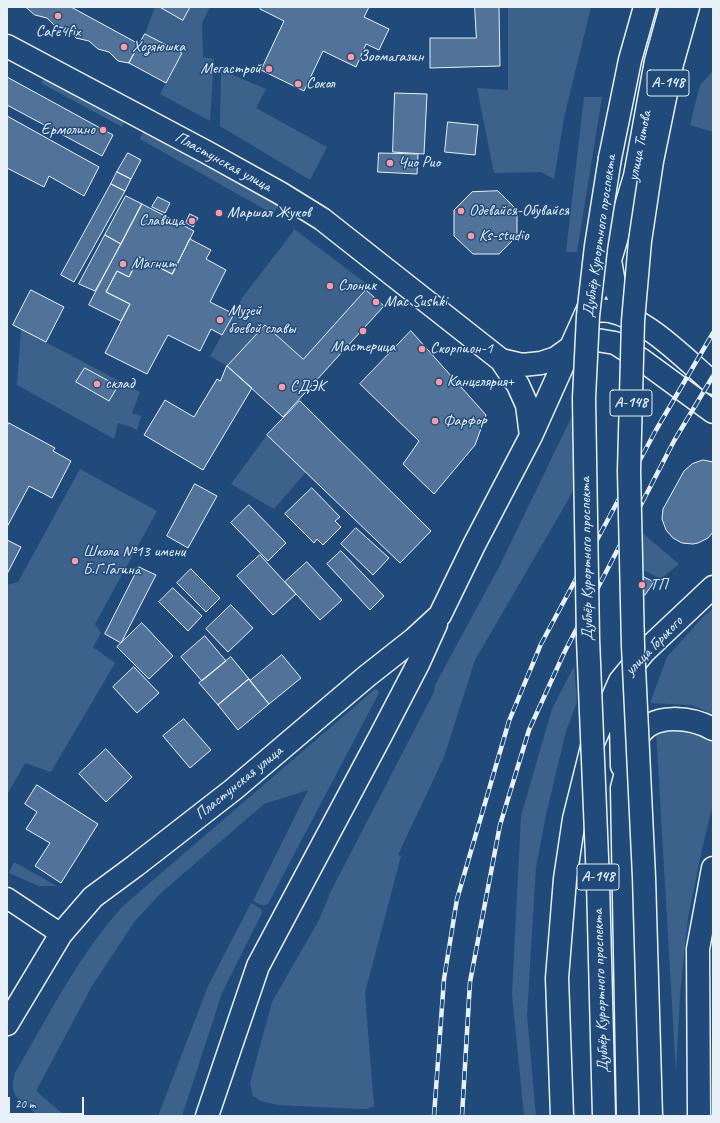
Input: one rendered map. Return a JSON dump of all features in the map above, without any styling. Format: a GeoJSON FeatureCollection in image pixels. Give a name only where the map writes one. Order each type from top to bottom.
{"type":"FeatureCollection","features":[{"type":"Feature","properties":{"kind":"main road","name":"Дублёр Курортного проспекта"},"geometry":{"type":"LineString","coordinates":[[604,1116],[598,882],[588,639],[584,398],[588,316],[596,246],[610,158],[630,60],[645,7]]}},
{"type":"Feature","properties":{"kind":"main road","name":"улица Титова"},"geometry":{"type":"LineString","coordinates":[[531,436],[570,348],[588,312],[610,260],[635,176],[656,61],[670,7]]}},
{"type":"Feature","properties":{"kind":"main road","name":"А-148"},"geometry":{"type":"LineString","coordinates":[[651,1116],[644,878],[633,646],[629,471],[633,329],[640,241],[652,160],[672,64],[688,7]]}},
{"type":"Feature","properties":{"kind":"main road","name":"Пластунская улица"},"geometry":{"type":"LineString","coordinates":[[7,46],[214,156],[280,193],[322,219],[501,360]]}},
{"type":"Feature","properties":{"kind":"main road"},"geometry":{"type":"LineString","coordinates":[[610,260],[615,289],[630,318]]}},
{"type":"Feature","properties":{"kind":"main road"},"geometry":{"type":"LineString","coordinates":[[588,312],[608,311],[630,318],[655,334],[713,383]]}},
{"type":"Feature","properties":{"kind":"main road"},"geometry":{"type":"LineString","coordinates":[[501,360],[522,365],[541,363],[556,358],[570,348],[597,340],[615,343],[642,360],[713,412]]}},
{"type":"Feature","properties":{"kind":"main road"},"geometry":{"type":"LineString","coordinates":[[501,360],[518,385],[527,405],[531,436]]}},
{"type":"Feature","properties":{"kind":"main road","name":"Пластунская улица"},"geometry":{"type":"LineString","coordinates":[[7,1024],[61,934],[93,897],[234,789],[367,676],[414,639],[440,615],[474,545],[531,436]]}},
{"type":"Feature","properties":{"kind":"main road","name":"улица Горького"},"geometry":{"type":"LineString","coordinates":[[622,788],[620,681],[644,652],[713,587]]}},
{"type":"Feature","properties":{"kind":"main road"},"geometry":{"type":"LineString","coordinates":[[208,1116],[258,966],[408,684],[440,615]]}},
{"type":"Feature","properties":{"kind":"main road","name":"А-148"},"geometry":{"type":"LineString","coordinates":[[562,1116],[557,978],[564,879],[574,819],[593,744],[620,681]]}},
{"type":"Feature","properties":{"kind":"main road","name":"А-148"},"geometry":{"type":"LineString","coordinates":[[628,1116],[622,788],[634,744],[639,735],[646,728],[662,720],[678,719],[713,729]]}},
{"type":"Feature","properties":{"kind":"main road"},"geometry":{"type":"LineString","coordinates":[[698,1108],[698,949],[713,868]]}},
{"type":"Feature","properties":{"kind":"street"},"geometry":{"type":"LineString","coordinates":[[7,898],[61,934]]}},
{"type":"Feature","properties":{"kind":"shaded area"},"geometry":{"type":"Polygon","coordinates":[[[155,7],[160,7],[183,19],[190,7],[210,7],[202,23],[203,57],[214,59],[210,121],[160,94],[182,53],[145,34],[155,7]]]}},
{"type":"Feature","properties":{"kind":"shaded area"},"geometry":{"type":"Polygon","coordinates":[[[508,7],[591,7],[564,118],[554,179],[541,172],[494,173],[477,88],[508,90],[508,7]]]}},
{"type":"Feature","properties":{"kind":"shaded area"},"geometry":{"type":"Polygon","coordinates":[[[221,70],[266,89],[256,108],[327,147],[310,180],[220,126],[221,70]]]}},
{"type":"Feature","properties":{"kind":"shaded area"},"geometry":{"type":"Polygon","coordinates":[[[713,71],[713,132],[690,125],[700,85],[713,71]]]}},
{"type":"Feature","properties":{"kind":"shaded area"},"geometry":{"type":"Polygon","coordinates":[[[46,74],[127,117],[122,127],[41,83],[46,74]]]}},
{"type":"Feature","properties":{"kind":"shaded area"},"geometry":{"type":"Polygon","coordinates":[[[584,97],[602,97],[577,252],[566,252],[584,97]]]}},
{"type":"Feature","properties":{"kind":"shaded area"},"geometry":{"type":"Polygon","coordinates":[[[144,130],[278,206],[273,214],[140,139],[144,130]]]}},
{"type":"Feature","properties":{"kind":"shaded area"},"geometry":{"type":"Polygon","coordinates":[[[294,229],[368,285],[366,290],[303,359],[265,325],[227,366],[210,356],[242,298],[294,229]]]}},
{"type":"Feature","properties":{"kind":"shaded area"},"geometry":{"type":"Polygon","coordinates":[[[21,329],[140,392],[132,413],[141,416],[137,430],[118,423],[114,439],[17,385],[21,329]]]}},
{"type":"Feature","properties":{"kind":"shaded area"},"geometry":{"type":"Polygon","coordinates":[[[573,414],[576,483],[571,495],[475,660],[444,757],[398,855],[401,856],[365,993],[374,1106],[367,1109],[358,1109],[278,1105],[261,1101],[253,1096],[250,1083],[272,1002],[319,920],[331,891],[434,692],[435,685],[500,565],[573,414]]]}},
{"type":"Feature","properties":{"kind":"shaded area"},"geometry":{"type":"Polygon","coordinates":[[[267,435],[306,472],[274,509],[231,484],[267,435]]]}},
{"type":"Feature","properties":{"kind":"shaded area"},"geometry":{"type":"Polygon","coordinates":[[[80,469],[157,511],[95,624],[101,633],[93,647],[115,663],[51,772],[25,763],[7,795],[7,585],[18,582],[80,469]]]}},
{"type":"Feature","properties":{"kind":"shaded area"},"geometry":{"type":"Polygon","coordinates":[[[640,531],[679,564],[661,579],[629,563],[640,531]]]}},
{"type":"Feature","properties":{"kind":"shaded area"},"geometry":{"type":"Polygon","coordinates":[[[713,608],[713,714],[691,705],[650,703],[667,657],[701,619],[713,608]]]}},
{"type":"Feature","properties":{"kind":"shaded area"},"geometry":{"type":"Polygon","coordinates":[[[574,666],[577,702],[566,731],[546,815],[536,867],[527,1016],[536,1116],[524,1116],[512,994],[521,816],[552,709],[574,666]]]}},
{"type":"Feature","properties":{"kind":"shaded area"},"geometry":{"type":"Polygon","coordinates":[[[375,689],[378,690],[379,693],[268,904],[262,905],[253,901],[308,790],[264,804],[162,892],[135,921],[92,986],[36,1091],[65,1116],[39,1116],[15,1094],[13,1081],[15,1073],[65,986],[92,944],[123,906],[375,689]]]}},
{"type":"Feature","properties":{"kind":"shaded area"},"geometry":{"type":"Polygon","coordinates":[[[713,723],[713,804],[688,918],[680,995],[676,1073],[656,731],[713,723]]]}},
{"type":"Feature","properties":{"kind":"shaded area"},"geometry":{"type":"Polygon","coordinates":[[[14,862],[57,886],[39,886],[9,873],[14,862]]]}},
{"type":"Feature","properties":{"kind":"shaded area"},"geometry":{"type":"Polygon","coordinates":[[[251,903],[261,909],[262,913],[222,993],[182,1116],[158,1116],[208,986],[251,903]]]}},
{"type":"Feature","properties":{"kind":"building"},"geometry":{"type":"Polygon","coordinates":[[[26,7],[71,7],[139,44],[129,63],[118,61],[109,52],[98,49],[89,41],[76,38],[67,29],[55,26],[47,18],[35,15],[26,7]]]}},
{"type":"Feature","properties":{"kind":"building"},"geometry":{"type":"Polygon","coordinates":[[[160,7],[190,7],[183,20],[160,7]]]}},
{"type":"Feature","properties":{"kind":"building"},"geometry":{"type":"Polygon","coordinates":[[[262,7],[369,7],[364,17],[389,29],[379,50],[366,44],[356,67],[323,51],[304,91],[261,70],[284,21],[260,9],[262,7]]]}},
{"type":"Feature","properties":{"kind":"building"},"geometry":{"type":"Polygon","coordinates":[[[475,7],[499,7],[500,66],[430,68],[430,38],[476,38],[475,7]]]}},
{"type":"Feature","properties":{"kind":"building"},"geometry":{"type":"Polygon","coordinates":[[[145,34],[182,53],[166,83],[129,63],[145,34]]]}},
{"type":"Feature","properties":{"kind":"building"},"geometry":{"type":"Polygon","coordinates":[[[7,77],[113,135],[102,156],[7,105],[7,77]]]}},
{"type":"Feature","properties":{"kind":"building"},"geometry":{"type":"Polygon","coordinates":[[[395,93],[427,94],[424,154],[393,152],[395,93]]]}},
{"type":"Feature","properties":{"kind":"building"},"geometry":{"type":"Polygon","coordinates":[[[7,116],[99,167],[84,196],[49,176],[44,187],[7,168],[7,116]]]}},
{"type":"Feature","properties":{"kind":"building"},"geometry":{"type":"Polygon","coordinates":[[[448,122],[478,125],[475,155],[445,152],[448,122]]]}},
{"type":"Feature","properties":{"kind":"building"},"geometry":{"type":"Polygon","coordinates":[[[128,153],[141,160],[131,179],[117,172],[128,153]]]}},
{"type":"Feature","properties":{"kind":"building"},"geometry":{"type":"Polygon","coordinates":[[[379,153],[418,154],[417,174],[378,172],[379,153]]]}},
{"type":"Feature","properties":{"kind":"building"},"geometry":{"type":"Polygon","coordinates":[[[117,172],[131,179],[125,191],[111,184],[117,172]]]}},
{"type":"Feature","properties":{"kind":"building"},"geometry":{"type":"Polygon","coordinates":[[[111,184],[125,191],[74,282],[61,275],[111,184]]]}},
{"type":"Feature","properties":{"kind":"building"},"geometry":{"type":"Polygon","coordinates":[[[498,191],[517,210],[517,236],[499,254],[473,254],[454,236],[454,210],[472,192],[498,191]]]}},
{"type":"Feature","properties":{"kind":"building"},"geometry":{"type":"Polygon","coordinates":[[[126,196],[142,204],[121,244],[105,235],[126,196]]]}},
{"type":"Feature","properties":{"kind":"building"},"geometry":{"type":"Polygon","coordinates":[[[158,197],[170,203],[165,213],[152,207],[158,197]]]}},
{"type":"Feature","properties":{"kind":"building","name":"Магнит"},"geometry":{"type":"Polygon","coordinates":[[[142,204],[194,231],[172,274],[139,257],[129,277],[117,271],[106,292],[130,304],[121,321],[89,305],[142,204]]]}},
{"type":"Feature","properties":{"kind":"building","name":"Славица"},"geometry":{"type":"Polygon","coordinates":[[[190,214],[198,218],[193,227],[186,223],[190,214]]]}},
{"type":"Feature","properties":{"kind":"building"},"geometry":{"type":"Polygon","coordinates":[[[105,235],[121,244],[95,291],[79,284],[105,235]]]}},
{"type":"Feature","properties":{"kind":"building"},"geometry":{"type":"Polygon","coordinates":[[[190,239],[211,250],[206,259],[226,270],[210,302],[234,314],[222,335],[211,329],[200,351],[168,335],[147,374],[105,353],[130,304],[106,292],[117,271],[129,277],[139,257],[172,274],[190,239]]]}},
{"type":"Feature","properties":{"kind":"building"},"geometry":{"type":"Polygon","coordinates":[[[31,290],[64,307],[46,342],[13,325],[31,290]]]}},
{"type":"Feature","properties":{"kind":"building"},"geometry":{"type":"Polygon","coordinates":[[[366,290],[384,306],[283,417],[227,366],[265,325],[303,359],[366,290]]]}},
{"type":"Feature","properties":{"kind":"building"},"geometry":{"type":"Polygon","coordinates":[[[411,331],[486,415],[475,445],[434,494],[403,464],[419,441],[360,384],[411,331]]]}},
{"type":"Feature","properties":{"kind":"building"},"geometry":{"type":"Polygon","coordinates":[[[227,366],[252,388],[203,470],[144,435],[165,400],[194,417],[217,379],[220,381],[227,366]]]}},
{"type":"Feature","properties":{"kind":"building","name":"склад"},"geometry":{"type":"Polygon","coordinates":[[[85,368],[118,386],[109,401],[76,382],[85,368]]]}},
{"type":"Feature","properties":{"kind":"building"},"geometry":{"type":"Polygon","coordinates":[[[300,401],[431,531],[400,563],[267,435],[300,401]]]}},
{"type":"Feature","properties":{"kind":"building"},"geometry":{"type":"Polygon","coordinates":[[[9,423],[55,448],[53,451],[71,461],[52,498],[29,486],[7,527],[7,427],[9,423]]]}},
{"type":"Feature","properties":{"kind":"building"},"geometry":{"type":"Polygon","coordinates":[[[703,460],[713,462],[713,532],[708,538],[698,543],[682,543],[673,538],[666,530],[662,519],[663,509],[684,471],[692,464],[703,460]]]}},
{"type":"Feature","properties":{"kind":"building"},"geometry":{"type":"Polygon","coordinates":[[[195,484],[217,496],[188,548],[167,536],[195,484]]]}},
{"type":"Feature","properties":{"kind":"building"},"geometry":{"type":"Polygon","coordinates":[[[312,488],[340,517],[335,521],[341,527],[323,545],[317,539],[314,543],[285,514],[312,488]]]}},
{"type":"Feature","properties":{"kind":"building"},"geometry":{"type":"Polygon","coordinates":[[[249,505],[286,543],[268,561],[231,523],[249,505]]]}},
{"type":"Feature","properties":{"kind":"building"},"geometry":{"type":"Polygon","coordinates":[[[356,528],[389,558],[373,575],[341,544],[356,528]]]}},
{"type":"Feature","properties":{"kind":"building"},"geometry":{"type":"Polygon","coordinates":[[[7,540],[21,547],[7,574],[7,540]]]}},
{"type":"Feature","properties":{"kind":"building"},"geometry":{"type":"Polygon","coordinates":[[[341,551],[384,596],[370,610],[327,564],[341,551]]]}},
{"type":"Feature","properties":{"kind":"building"},"geometry":{"type":"Polygon","coordinates":[[[260,555],[296,594],[273,615],[237,576],[260,555]]]}},
{"type":"Feature","properties":{"kind":"building"},"geometry":{"type":"Polygon","coordinates":[[[307,562],[342,600],[320,620],[285,582],[307,562]]]}},
{"type":"Feature","properties":{"kind":"building"},"geometry":{"type":"Polygon","coordinates":[[[139,567],[156,575],[121,643],[105,634],[139,567]]]}},
{"type":"Feature","properties":{"kind":"building"},"geometry":{"type":"Polygon","coordinates":[[[191,569],[220,598],[206,612],[177,583],[191,569]]]}},
{"type":"Feature","properties":{"kind":"building","name":"ТП"},"geometry":{"type":"Polygon","coordinates":[[[638,574],[654,582],[645,595],[631,587],[638,574]]]}},
{"type":"Feature","properties":{"kind":"building"},"geometry":{"type":"Polygon","coordinates":[[[173,588],[202,616],[188,631],[159,602],[173,588]]]}},
{"type":"Feature","properties":{"kind":"building"},"geometry":{"type":"Polygon","coordinates":[[[231,605],[253,628],[228,652],[206,629],[231,605]]]}},
{"type":"Feature","properties":{"kind":"building"},"geometry":{"type":"Polygon","coordinates":[[[142,623],[173,656],[149,679],[117,647],[142,623]]]}},
{"type":"Feature","properties":{"kind":"building"},"geometry":{"type":"Polygon","coordinates":[[[205,636],[226,661],[202,681],[181,657],[205,636]]]}},
{"type":"Feature","properties":{"kind":"building"},"geometry":{"type":"Polygon","coordinates":[[[282,655],[301,678],[269,704],[250,681],[282,655]]]}},
{"type":"Feature","properties":{"kind":"building"},"geometry":{"type":"Polygon","coordinates":[[[231,657],[249,679],[218,705],[199,683],[231,657]]]}},
{"type":"Feature","properties":{"kind":"building"},"geometry":{"type":"Polygon","coordinates":[[[134,667],[159,693],[137,713],[113,687],[134,667]]]}},
{"type":"Feature","properties":{"kind":"building"},"geometry":{"type":"Polygon","coordinates":[[[249,679],[269,704],[238,730],[218,705],[249,679]]]}},
{"type":"Feature","properties":{"kind":"building"},"geometry":{"type":"Polygon","coordinates":[[[184,719],[211,750],[190,768],[163,736],[184,719]]]}},
{"type":"Feature","properties":{"kind":"building"},"geometry":{"type":"Polygon","coordinates":[[[106,749],[132,777],[106,802],[79,774],[106,749]]]}},
{"type":"Feature","properties":{"kind":"building"},"geometry":{"type":"Polygon","coordinates":[[[37,785],[98,824],[61,883],[35,866],[50,843],[26,829],[37,812],[25,804],[37,785]]]}},
{"type":"Feature","properties":{"kind":"railway"},"geometry":{"type":"LineString","coordinates":[[434,1116],[444,979],[457,899],[509,721],[541,644],[656,430],[713,333]]}},
{"type":"Feature","properties":{"kind":"railway"},"geometry":{"type":"LineString","coordinates":[[462,1116],[470,982],[500,825],[529,730],[564,653],[674,441],[713,376]]}},
{"type":"Feature","properties":{"kind":"place","name":"Cafe4fix"},"geometry":{"type":"Point","coordinates":[58,16]}},
{"type":"Feature","properties":{"kind":"place","name":"Хозяюшка"},"geometry":{"type":"Point","coordinates":[124,47]}},
{"type":"Feature","properties":{"kind":"place","name":"Зоомагазин"},"geometry":{"type":"Point","coordinates":[351,57]}},
{"type":"Feature","properties":{"kind":"place","name":"Мегастрой"},"geometry":{"type":"Point","coordinates":[269,69]}},
{"type":"Feature","properties":{"kind":"place","name":"Сокол"},"geometry":{"type":"Point","coordinates":[298,84]}},
{"type":"Feature","properties":{"kind":"place","name":"Ермолино"},"geometry":{"type":"Point","coordinates":[103,130]}},
{"type":"Feature","properties":{"kind":"place","name":"Чио Рио"},"geometry":{"type":"Point","coordinates":[390,163]}},
{"type":"Feature","properties":{"kind":"place","name":"Одевайся-Обувайся"},"geometry":{"type":"Point","coordinates":[461,211]}},
{"type":"Feature","properties":{"kind":"place","name":"Маршал Жуков"},"geometry":{"type":"Point","coordinates":[219,213]}},
{"type":"Feature","properties":{"kind":"place","name":"Славица"},"geometry":{"type":"Point","coordinates":[192,221]}},
{"type":"Feature","properties":{"kind":"place","name":"Ks-studio"},"geometry":{"type":"Point","coordinates":[471,236]}},
{"type":"Feature","properties":{"kind":"place","name":"Магнит"},"geometry":{"type":"Point","coordinates":[123,264]}},
{"type":"Feature","properties":{"kind":"place","name":"Слоник"},"geometry":{"type":"Point","coordinates":[330,286]}},
{"type":"Feature","properties":{"kind":"place","name":"Mac Sushki"},"geometry":{"type":"Point","coordinates":[376,302]}},
{"type":"Feature","properties":{"kind":"place","name":"Музей боевой славы"},"geometry":{"type":"Point","coordinates":[220,320]}},
{"type":"Feature","properties":{"kind":"place","name":"Мастерица"},"geometry":{"type":"Point","coordinates":[363,331]}},
{"type":"Feature","properties":{"kind":"place","name":"Скорпион-1"},"geometry":{"type":"Point","coordinates":[422,349]}},
{"type":"Feature","properties":{"kind":"place","name":"Канцелярия+"},"geometry":{"type":"Point","coordinates":[439,382]}},
{"type":"Feature","properties":{"kind":"place","name":"склад"},"geometry":{"type":"Point","coordinates":[97,384]}},
{"type":"Feature","properties":{"kind":"place","name":"СДЭК"},"geometry":{"type":"Point","coordinates":[282,387]}},
{"type":"Feature","properties":{"kind":"place","name":"Фарфор"},"geometry":{"type":"Point","coordinates":[435,421]}},
{"type":"Feature","properties":{"kind":"place","name":"Школа №13 имени Б.Г.Гагина"},"geometry":{"type":"Point","coordinates":[75,561]}},
{"type":"Feature","properties":{"kind":"place","name":"ТП"},"geometry":{"type":"Point","coordinates":[642,585]}}]}
